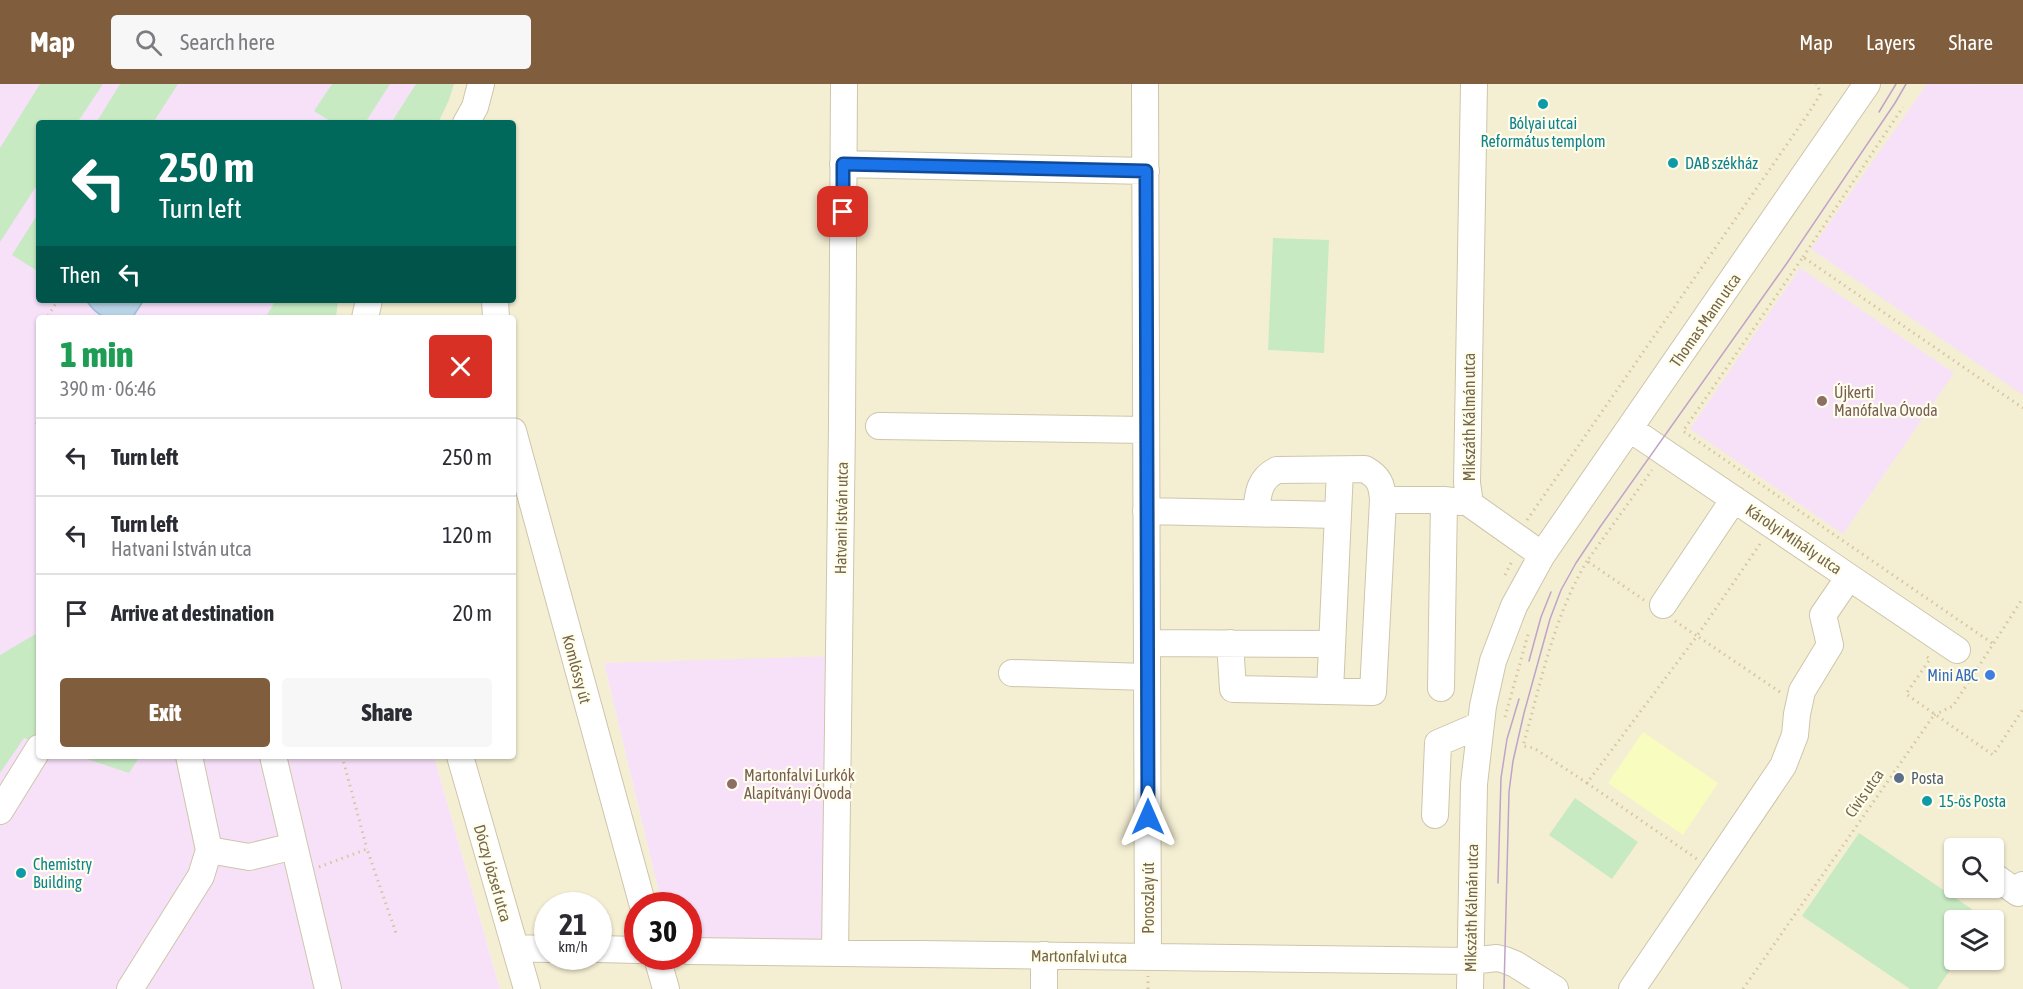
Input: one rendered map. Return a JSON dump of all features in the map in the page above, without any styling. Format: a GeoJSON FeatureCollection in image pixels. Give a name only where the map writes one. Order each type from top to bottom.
{"type":"FeatureCollection","features":[{"type":"Feature","properties":{"kind":"street"},"geometry":{"type":"LineString","coordinates":[[468,120],[475,107],[481,84]]}},
{"type":"Feature","properties":{"kind":"street","name":"Hatvani István utca"},"geometry":{"type":"LineString","coordinates":[[835,952],[844,84]]}},
{"type":"Feature","properties":{"kind":"street","name":"Poroszlay út"},"geometry":{"type":"LineString","coordinates":[[1145,84],[1148,957]]}},
{"type":"Feature","properties":{"kind":"street","name":"Mikszáth Kálmán utca"},"geometry":{"type":"LineString","coordinates":[[1470,989],[1474,784],[1491,725],[1493,661],[1514,606],[1542,555],[1470,504],[1467,483],[1474,84]]}},
{"type":"Feature","properties":{"kind":"street","name":"Thomas Mann utca"},"geometry":{"type":"LineString","coordinates":[[1542,555],[1867,84]]}},
{"type":"Feature","properties":{"kind":"street"},"geometry":{"type":"LineString","coordinates":[[843,164],[1146,171]]}},
{"type":"Feature","properties":{"kind":"street"},"geometry":{"type":"LineString","coordinates":[[879,426],[1146,430]]}},
{"type":"Feature","properties":{"kind":"street","name":"Károlyi Mihály utca"},"geometry":{"type":"LineString","coordinates":[[1630,429],[1659,467],[1734,499],[1957,650]]}},
{"type":"Feature","properties":{"kind":"street","name":"Komlóssy út"},"geometry":{"type":"LineString","coordinates":[[516,442],[639,892]]}},
{"type":"Feature","properties":{"kind":"street"},"geometry":{"type":"LineString","coordinates":[[1230,643],[1233,689],[1373,692],[1382,486],[1374,474],[1365,469],[1277,470],[1263,480],[1259,489],[1256,512]]}},
{"type":"Feature","properties":{"kind":"street"},"geometry":{"type":"LineString","coordinates":[[1330,691],[1340,470]]}},
{"type":"Feature","properties":{"kind":"street"},"geometry":{"type":"LineString","coordinates":[[1661,609],[1734,499]]}},
{"type":"Feature","properties":{"kind":"street"},"geometry":{"type":"LineString","coordinates":[[1383,500],[1444,500],[1470,504]]}},
{"type":"Feature","properties":{"kind":"street"},"geometry":{"type":"LineString","coordinates":[[1441,688],[1444,500]]}},
{"type":"Feature","properties":{"kind":"street"},"geometry":{"type":"LineString","coordinates":[[1146,511],[1337,515]]}},
{"type":"Feature","properties":{"kind":"street"},"geometry":{"type":"LineString","coordinates":[[1632,989],[1783,766],[1795,735],[1802,691],[1830,645],[1823,615],[1849,577]]}},
{"type":"Feature","properties":{"kind":"street"},"geometry":{"type":"LineString","coordinates":[[1147,643],[1332,644]]}},
{"type":"Feature","properties":{"kind":"street"},"geometry":{"type":"LineString","coordinates":[[1012,674],[1147,677]]}},
{"type":"Feature","properties":{"kind":"street"},"geometry":{"type":"LineString","coordinates":[[1435,815],[1438,743],[1491,725]]}},
{"type":"Feature","properties":{"kind":"street"},"geometry":{"type":"LineString","coordinates":[[0,811],[36,753]]}},
{"type":"Feature","properties":{"kind":"street"},"geometry":{"type":"LineString","coordinates":[[130,989],[201,876],[208,850],[190,759]]}},
{"type":"Feature","properties":{"kind":"street"},"geometry":{"type":"LineString","coordinates":[[274,759],[328,989]]}},
{"type":"Feature","properties":{"kind":"street","name":"Dóczy József utca"},"geometry":{"type":"LineString","coordinates":[[460,759],[527,989]]}},
{"type":"Feature","properties":{"kind":"street"},"geometry":{"type":"LineString","coordinates":[[208,850],[249,857],[294,846]]}},
{"type":"Feature","properties":{"kind":"street"},"geometry":{"type":"LineString","coordinates":[[2004,883],[2018,893],[2023,885]]}},
{"type":"Feature","properties":{"kind":"street"},"geometry":{"type":"LineString","coordinates":[[515,948],[534,949]]}},
{"type":"Feature","properties":{"kind":"street","name":"Martonfalvi utca"},"geometry":{"type":"LineString","coordinates":[[702,951],[1470,961],[1497,958],[1515,964],[1555,989]]}},
{"type":"Feature","properties":{"kind":"street"},"geometry":{"type":"LineString","coordinates":[[1044,955],[1044,989]]}},
{"type":"Feature","properties":{"kind":"street"},"geometry":{"type":"LineString","coordinates":[[661,970],[666,989]]}},
{"type":"Feature","properties":{"kind":"path"},"geometry":{"type":"LineString","coordinates":[[1713,870],[1587,783],[1533,748],[1524,746],[1560,614],[1571,588],[1587,561],[1659,467],[1903,107]]}},
{"type":"Feature","properties":{"kind":"path"},"geometry":{"type":"LineString","coordinates":[[1803,256],[2023,408]]}},
{"type":"Feature","properties":{"kind":"path"},"geometry":{"type":"LineString","coordinates":[[1683,431],[1992,643]]}},
{"type":"Feature","properties":{"kind":"path"},"geometry":{"type":"LineString","coordinates":[[1587,783],[1697,636],[1760,544]]}},
{"type":"Feature","properties":{"kind":"path"},"geometry":{"type":"LineString","coordinates":[[1587,561],[1661,609],[1771,686]]}},
{"type":"Feature","properties":{"kind":"path"},"geometry":{"type":"LineString","coordinates":[[1934,714],[1953,706],[2023,598]]}},
{"type":"Feature","properties":{"kind":"path"},"geometry":{"type":"LineString","coordinates":[[1491,725],[1530,625]]}},
{"type":"Feature","properties":{"kind":"path"},"geometry":{"type":"LineString","coordinates":[[1920,653],[1930,660],[1906,694],[1993,755],[2023,709]]}},
{"type":"Feature","properties":{"kind":"path","name":"Cívis utca"},"geometry":{"type":"LineString","coordinates":[[1743,989],[1934,714]]}},
{"type":"Feature","properties":{"kind":"path"},"geometry":{"type":"LineString","coordinates":[[343,759],[367,849],[396,933]]}},
{"type":"Feature","properties":{"kind":"path"},"geometry":{"type":"LineString","coordinates":[[301,874],[367,849]]}},
{"type":"Feature","properties":{"kind":"shaded area"},"geometry":{"type":"Polygon","coordinates":[[[0,84],[454,84],[439,120],[36,120],[36,303],[338,303],[336,315],[36,315],[36,759],[435,759],[500,989],[0,989],[0,84]]]}},
{"type":"Feature","properties":{"kind":"shaded area"},"geometry":{"type":"Polygon","coordinates":[[[40,84],[103,84],[79,120],[36,120],[36,187],[0,242],[0,148],[40,84]]]}},
{"type":"Feature","properties":{"kind":"shaded area"},"geometry":{"type":"Polygon","coordinates":[[[120,84],[178,84],[155,120],[98,120],[120,84]]]}},
{"type":"Feature","properties":{"kind":"shaded area"},"geometry":{"type":"Polygon","coordinates":[[[332,84],[390,84],[367,120],[328,120],[314,111],[332,84]]]}},
{"type":"Feature","properties":{"kind":"shaded area"},"geometry":{"type":"Polygon","coordinates":[[[416,84],[454,84],[439,120],[393,120],[416,84]]]}},
{"type":"Feature","properties":{"kind":"shaded area"},"geometry":{"type":"Polygon","coordinates":[[[454,84],[2023,84],[2023,989],[500,989],[435,759],[516,759],[516,315],[336,315],[338,303],[516,303],[516,120],[439,120],[454,84]],[[604,663],[659,892],[624,892],[624,970],[702,970],[702,956],[829,946],[604,663]]]}},
{"type":"Feature","properties":{"kind":"shaded area"},"geometry":{"type":"Polygon","coordinates":[[[1927,84],[2023,85],[2023,395],[1811,249],[1927,84]]]}},
{"type":"Feature","properties":{"kind":"shaded area"},"geometry":{"type":"Polygon","coordinates":[[[36,217],[36,270],[12,255],[36,217]]]}},
{"type":"Feature","properties":{"kind":"shaded area"},"geometry":{"type":"Polygon","coordinates":[[[1273,238],[1329,240],[1324,353],[1268,350],[1273,238]]]}},
{"type":"Feature","properties":{"kind":"shaded area","name":"Újkerti Manófalva Óvoda"},"geometry":{"type":"Polygon","coordinates":[[[1800,268],[1954,373],[1843,534],[1690,429],[1800,268]]]}},
{"type":"Feature","properties":{"kind":"shaded area"},"geometry":{"type":"Polygon","coordinates":[[[274,303],[338,303],[336,315],[267,315],[274,303]]]}},
{"type":"Feature","properties":{"kind":"shaded area"},"geometry":{"type":"Polygon","coordinates":[[[36,634],[36,742],[24,738],[0,773],[0,655],[36,634]]]}},
{"type":"Feature","properties":{"kind":"shaded area","name":"Martonfalvi Lurkók Alapítványi Óvoda"},"geometry":{"type":"Polygon","coordinates":[[[834,656],[829,946],[702,941],[702,892],[659,892],[604,663],[834,656]]]}},
{"type":"Feature","properties":{"kind":"shaded area"},"geometry":{"type":"Polygon","coordinates":[[[87,759],[138,759],[129,773],[87,759]]]}},
{"type":"Feature","properties":{"kind":"shaded area"},"geometry":{"type":"Polygon","coordinates":[[[1575,798],[1638,842],[1612,879],[1549,835],[1575,798]]]}},
{"type":"Feature","properties":{"kind":"shaded area"},"geometry":{"type":"Polygon","coordinates":[[[1859,833],[1944,890],[1944,898],[1955,898],[1973,910],[1944,910],[1944,970],[1950,970],[1937,989],[1910,989],[1802,916],[1859,833]]]}},
{"type":"Feature","properties":{"kind":"sand"},"geometry":{"type":"Polygon","coordinates":[[[1643,732],[1718,783],[1683,835],[1608,783],[1643,732]]]}},
{"type":"Feature","properties":{"kind":"water"},"geometry":{"type":"Polygon","coordinates":[[[88,303],[142,303],[134,315],[101,315],[88,303]]]}},
{"type":"Feature","properties":{"kind":"tram line"},"geometry":{"type":"LineString","coordinates":[[1879,112],[1896,84]]}},
{"type":"Feature","properties":{"kind":"tram line"},"geometry":{"type":"LineString","coordinates":[[1504,989],[1509,792],[1513,761],[1550,619],[1561,590],[1600,527],[1787,263],[1906,84]]}},
{"type":"Feature","properties":{"kind":"tram line"},"geometry":{"type":"LineString","coordinates":[[1529,661],[1541,617],[1551,592]]}},
{"type":"Feature","properties":{"kind":"tram line"},"geometry":{"type":"LineString","coordinates":[[1498,883],[1501,778],[1507,739],[1519,699]]}},
{"type":"Feature","properties":{"kind":"place","name":"Bólyai utcai Református templom"},"geometry":{"type":"Point","coordinates":[1543,104]}},
{"type":"Feature","properties":{"kind":"place","name":"DAB székház"},"geometry":{"type":"Point","coordinates":[1673,163]}},
{"type":"Feature","properties":{"kind":"place","name":"Újkerti Manófalva Óvoda"},"geometry":{"type":"Point","coordinates":[1822,401]}},
{"type":"Feature","properties":{"kind":"place","name":"Mini ABC"},"geometry":{"type":"Point","coordinates":[1990,675]}},
{"type":"Feature","properties":{"kind":"place","name":"Posta"},"geometry":{"type":"Point","coordinates":[1899,778]}},
{"type":"Feature","properties":{"kind":"place","name":"Martonfalvi Lurkók Alapítványi Óvoda"},"geometry":{"type":"Point","coordinates":[732,784]}},
{"type":"Feature","properties":{"kind":"place","name":"15-ös Posta"},"geometry":{"type":"Point","coordinates":[1927,801]}},
{"type":"Feature","properties":{"kind":"place","name":"Chemistry Building"},"geometry":{"type":"Point","coordinates":[21,873]}},
{"type":"Feature","properties":{"kind":"route"},"geometry":{"type":"LineString","coordinates":[[843,212],[843,164],[1146,171],[1148,817]]}}]}
